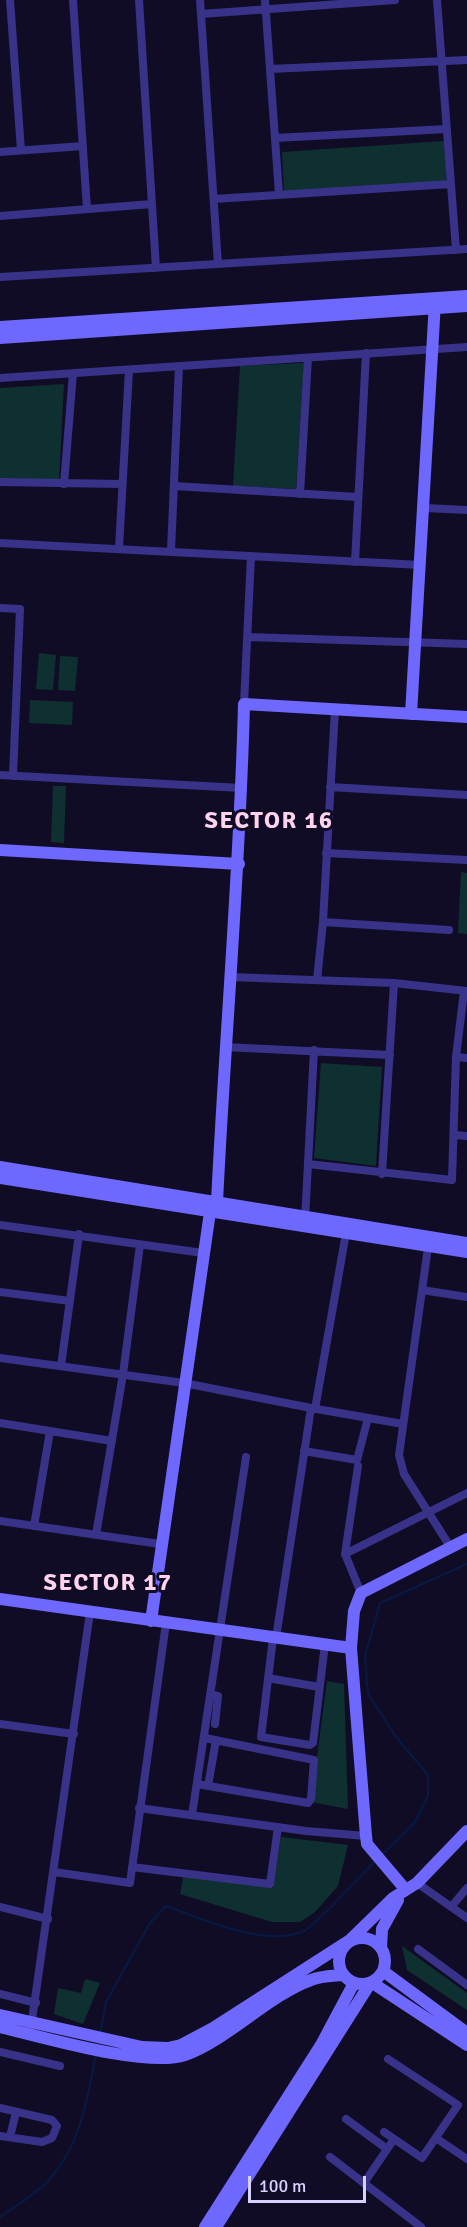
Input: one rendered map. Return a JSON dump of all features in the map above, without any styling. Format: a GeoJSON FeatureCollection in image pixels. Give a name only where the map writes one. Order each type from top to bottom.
{"type":"FeatureCollection","features":[{"type":"Feature","properties":{"kind":"street"},"geometry":{"type":"LineString","coordinates":[[10,0],[21,150]]}},
{"type":"Feature","properties":{"kind":"street"},"geometry":{"type":"LineString","coordinates":[[73,0],[87,209]]}},
{"type":"Feature","properties":{"kind":"street"},"geometry":{"type":"LineString","coordinates":[[139,0],[156,268]]}},
{"type":"Feature","properties":{"kind":"street"},"geometry":{"type":"LineString","coordinates":[[200,0],[218,264]]}},
{"type":"Feature","properties":{"kind":"street"},"geometry":{"type":"LineString","coordinates":[[265,0],[279,194]]}},
{"type":"Feature","properties":{"kind":"street"},"geometry":{"type":"LineString","coordinates":[[201,14],[395,0]]}},
{"type":"Feature","properties":{"kind":"street"},"geometry":{"type":"LineString","coordinates":[[437,0],[456,250]]}},
{"type":"Feature","properties":{"kind":"street"},"geometry":{"type":"LineString","coordinates":[[270,69],[467,60]]}},
{"type":"Feature","properties":{"kind":"street"},"geometry":{"type":"LineString","coordinates":[[275,138],[447,129]]}},
{"type":"Feature","properties":{"kind":"street"},"geometry":{"type":"LineString","coordinates":[[0,152],[83,146]]}},
{"type":"Feature","properties":{"kind":"street"},"geometry":{"type":"LineString","coordinates":[[214,199],[450,184]]}},
{"type":"Feature","properties":{"kind":"street"},"geometry":{"type":"LineString","coordinates":[[0,216],[152,204]]}},
{"type":"Feature","properties":{"kind":"street"},"geometry":{"type":"LineString","coordinates":[[0,278],[467,249]]}},
{"type":"Feature","properties":{"kind":"street"},"geometry":{"type":"LineString","coordinates":[[0,338],[435,303],[467,296]]}},
{"type":"Feature","properties":{"kind":"street"},"geometry":{"type":"LineString","coordinates":[[411,714],[435,303]]}},
{"type":"Feature","properties":{"kind":"street"},"geometry":{"type":"LineString","coordinates":[[0,327],[435,303],[467,306]]}},
{"type":"Feature","properties":{"kind":"street"},"geometry":{"type":"LineString","coordinates":[[0,378],[467,347]]}},
{"type":"Feature","properties":{"kind":"street"},"geometry":{"type":"LineString","coordinates":[[355,562],[366,353]]}},
{"type":"Feature","properties":{"kind":"street"},"geometry":{"type":"LineString","coordinates":[[300,494],[308,358]]}},
{"type":"Feature","properties":{"kind":"street"},"geometry":{"type":"LineString","coordinates":[[171,551],[179,366]]}},
{"type":"Feature","properties":{"kind":"street"},"geometry":{"type":"LineString","coordinates":[[119,548],[129,370]]}},
{"type":"Feature","properties":{"kind":"street"},"geometry":{"type":"LineString","coordinates":[[64,484],[73,373]]}},
{"type":"Feature","properties":{"kind":"street"},"geometry":{"type":"LineString","coordinates":[[0,482],[122,484]]}},
{"type":"Feature","properties":{"kind":"street"},"geometry":{"type":"LineString","coordinates":[[174,486],[358,497]]}},
{"type":"Feature","properties":{"kind":"street"},"geometry":{"type":"LineString","coordinates":[[424,508],[467,510]]}},
{"type":"Feature","properties":{"kind":"street"},"geometry":{"type":"LineString","coordinates":[[0,543],[421,566]]}},
{"type":"Feature","properties":{"kind":"street"},"geometry":{"type":"LineString","coordinates":[[151,1621],[160,1544],[203,1253],[213,1207],[239,864],[251,556]]}},
{"type":"Feature","properties":{"kind":"street"},"geometry":{"type":"LineString","coordinates":[[0,608],[20,609],[13,776]]}},
{"type":"Feature","properties":{"kind":"street"},"geometry":{"type":"LineString","coordinates":[[247,637],[467,644]]}},
{"type":"Feature","properties":{"kind":"street"},"geometry":{"type":"LineString","coordinates":[[244,704],[467,717]]}},
{"type":"Feature","properties":{"kind":"street"},"geometry":{"type":"LineString","coordinates":[[317,980],[323,922],[335,709]]}},
{"type":"Feature","properties":{"kind":"street"},"geometry":{"type":"LineString","coordinates":[[0,775],[241,788]]}},
{"type":"Feature","properties":{"kind":"street"},"geometry":{"type":"LineString","coordinates":[[330,787],[467,795]]}},
{"type":"Feature","properties":{"kind":"street"},"geometry":{"type":"LineString","coordinates":[[0,850],[239,864]]}},
{"type":"Feature","properties":{"kind":"street"},"geometry":{"type":"LineString","coordinates":[[326,853],[467,860]]}},
{"type":"Feature","properties":{"kind":"street"},"geometry":{"type":"LineString","coordinates":[[323,922],[449,930]]}},
{"type":"Feature","properties":{"kind":"street"},"geometry":{"type":"LineString","coordinates":[[230,977],[394,983],[466,991],[456,1057],[452,1180],[308,1164]]}},
{"type":"Feature","properties":{"kind":"street"},"geometry":{"type":"LineString","coordinates":[[382,1174],[394,983]]}},
{"type":"Feature","properties":{"kind":"street"},"geometry":{"type":"LineString","coordinates":[[224,1047],[390,1055]]}},
{"type":"Feature","properties":{"kind":"street"},"geometry":{"type":"LineString","coordinates":[[305,1222],[314,1050]]}},
{"type":"Feature","properties":{"kind":"street"},"geometry":{"type":"LineString","coordinates":[[456,1057],[467,1058]]}},
{"type":"Feature","properties":{"kind":"street"},"geometry":{"type":"LineString","coordinates":[[454,1135],[467,1136]]}},
{"type":"Feature","properties":{"kind":"street"},"geometry":{"type":"LineString","coordinates":[[0,1167],[213,1207],[429,1242],[467,1252]]}},
{"type":"Feature","properties":{"kind":"street"},"geometry":{"type":"LineString","coordinates":[[0,1178],[213,1207]]}},
{"type":"Feature","properties":{"kind":"street"},"geometry":{"type":"LineString","coordinates":[[305,1222],[346,1233],[429,1242],[467,1243]]}},
{"type":"Feature","properties":{"kind":"street"},"geometry":{"type":"LineString","coordinates":[[0,1225],[79,1234],[203,1253]]}},
{"type":"Feature","properties":{"kind":"street"},"geometry":{"type":"LineString","coordinates":[[325,1644],[312,1744],[262,1738],[268,1678],[304,1451],[346,1233]]}},
{"type":"Feature","properties":{"kind":"street"},"geometry":{"type":"LineString","coordinates":[[61,1366],[79,1234]]}},
{"type":"Feature","properties":{"kind":"street"},"geometry":{"type":"LineString","coordinates":[[429,1242],[399,1455],[404,1474],[451,1548]]}},
{"type":"Feature","properties":{"kind":"street"},"geometry":{"type":"LineString","coordinates":[[96,1535],[123,1374],[140,1245]]}},
{"type":"Feature","properties":{"kind":"street"},"geometry":{"type":"LineString","coordinates":[[422,1290],[467,1297]]}},
{"type":"Feature","properties":{"kind":"street"},"geometry":{"type":"LineString","coordinates":[[0,1292],[70,1301]]}},
{"type":"Feature","properties":{"kind":"street"},"geometry":{"type":"LineString","coordinates":[[0,1358],[184,1383],[404,1424]]}},
{"type":"Feature","properties":{"kind":"street"},"geometry":{"type":"LineString","coordinates":[[304,1451],[357,1460],[368,1418]]}},
{"type":"Feature","properties":{"kind":"street"},"geometry":{"type":"LineString","coordinates":[[0,1423],[112,1441]]}},
{"type":"Feature","properties":{"kind":"street"},"geometry":{"type":"LineString","coordinates":[[34,1526],[50,1431]]}},
{"type":"Feature","properties":{"kind":"street"},"geometry":{"type":"LineString","coordinates":[[192,1815],[246,1457]]}},
{"type":"Feature","properties":{"kind":"street"},"geometry":{"type":"LineString","coordinates":[[358,1466],[345,1554],[362,1593]]}},
{"type":"Feature","properties":{"kind":"street"},"geometry":{"type":"LineString","coordinates":[[345,1554],[467,1493]]}},
{"type":"Feature","properties":{"kind":"street"},"geometry":{"type":"LineString","coordinates":[[0,1521],[160,1544]]}},
{"type":"Feature","properties":{"kind":"street"},"geometry":{"type":"LineString","coordinates":[[405,1889],[372,1850],[366,1836],[351,1648],[354,1611],[362,1593],[467,1539]]}},
{"type":"Feature","properties":{"kind":"street"},"geometry":{"type":"LineString","coordinates":[[0,1599],[351,1648]]}},
{"type":"Feature","properties":{"kind":"street"},"geometry":{"type":"LineString","coordinates":[[31,2028],[90,1612]]}},
{"type":"Feature","properties":{"kind":"street"},"geometry":{"type":"LineString","coordinates":[[54,1872],[130,1883],[166,1623]]}},
{"type":"Feature","properties":{"kind":"street"},"geometry":{"type":"LineString","coordinates":[[268,1678],[318,1687]]}},
{"type":"Feature","properties":{"kind":"street"},"geometry":{"type":"LineString","coordinates":[[211,1694],[218,1696],[214,1724]]}},
{"type":"Feature","properties":{"kind":"street"},"geometry":{"type":"LineString","coordinates":[[0,1724],[74,1734]]}},
{"type":"Feature","properties":{"kind":"street"},"geometry":{"type":"LineString","coordinates":[[197,1784],[308,1803],[311,1799],[315,1760],[205,1738]]}},
{"type":"Feature","properties":{"kind":"street"},"geometry":{"type":"LineString","coordinates":[[208,1786],[216,1740]]}},
{"type":"Feature","properties":{"kind":"street"},"geometry":{"type":"LineString","coordinates":[[140,1808],[278,1827],[366,1836]]}},
{"type":"Feature","properties":{"kind":"street"},"geometry":{"type":"LineString","coordinates":[[132,1867],[270,1884],[278,1827]]}},
{"type":"Feature","properties":{"kind":"street"},"geometry":{"type":"LineString","coordinates":[[117,2048],[168,2049],[190,2041],[350,1940],[405,1889],[417,1883],[467,1831]]}},
{"type":"Feature","properties":{"kind":"street"},"geometry":{"type":"LineString","coordinates":[[417,1883],[467,1918]]}},
{"type":"Feature","properties":{"kind":"street"},"geometry":{"type":"LineString","coordinates":[[452,1907],[467,1888]]}},
{"type":"Feature","properties":{"kind":"street"},"geometry":{"type":"LineString","coordinates":[[216,2227],[371,1982],[383,1971],[385,1959],[381,1947],[382,1929],[405,1889]]}},
{"type":"Feature","properties":{"kind":"street"},"geometry":{"type":"LineString","coordinates":[[0,1908],[48,1919]]}},
{"type":"Feature","properties":{"kind":"street"},"geometry":{"type":"LineString","coordinates":[[350,1940],[370,1939],[381,1947]]}},
{"type":"Feature","properties":{"kind":"street"},"geometry":{"type":"LineString","coordinates":[[342,1975],[339,1956],[350,1940]]}},
{"type":"Feature","properties":{"kind":"street"},"geometry":{"type":"LineString","coordinates":[[418,1949],[466,1981]]}},
{"type":"Feature","properties":{"kind":"street"},"geometry":{"type":"LineString","coordinates":[[383,1971],[467,2033]]}},
{"type":"Feature","properties":{"kind":"street"},"geometry":{"type":"LineString","coordinates":[[0,2015],[31,2028],[156,2059],[185,2055],[306,1982],[342,1975],[354,1983],[371,1982],[467,2044]]}},
{"type":"Feature","properties":{"kind":"street"},"geometry":{"type":"LineString","coordinates":[[205,2227],[321,2045],[354,1983]]}},
{"type":"Feature","properties":{"kind":"street"},"geometry":{"type":"LineString","coordinates":[[0,1994],[36,2003]]}},
{"type":"Feature","properties":{"kind":"street"},"geometry":{"type":"LineString","coordinates":[[0,2027],[31,2028]]}},
{"type":"Feature","properties":{"kind":"street"},"geometry":{"type":"LineString","coordinates":[[0,2052],[60,2066]]}},
{"type":"Feature","properties":{"kind":"street"},"geometry":{"type":"LineString","coordinates":[[384,2133],[422,2158],[458,2105],[388,2058]]}},
{"type":"Feature","properties":{"kind":"street"},"geometry":{"type":"LineString","coordinates":[[0,2108],[52,2120],[57,2126],[52,2138],[48,2141],[0,2136]]}},
{"type":"Feature","properties":{"kind":"street"},"geometry":{"type":"LineString","coordinates":[[10,2138],[16,2112]]}},
{"type":"Feature","properties":{"kind":"street"},"geometry":{"type":"LineString","coordinates":[[346,2119],[387,2150]]}},
{"type":"Feature","properties":{"kind":"street"},"geometry":{"type":"LineString","coordinates":[[436,2138],[467,2158]]}},
{"type":"Feature","properties":{"kind":"street"},"geometry":{"type":"LineString","coordinates":[[364,2183],[394,2139]]}},
{"type":"Feature","properties":{"kind":"street"},"geometry":{"type":"LineString","coordinates":[[330,2157],[421,2227]]}},
{"type":"Feature","properties":{"kind":"green space"},"geometry":{"type":"Polygon","coordinates":[[[444,141],[447,182],[284,192],[282,152],[444,141]]]}},
{"type":"Feature","properties":{"kind":"green space"},"geometry":{"type":"Polygon","coordinates":[[[304,363],[296,489],[233,486],[240,366],[304,363]]]}},
{"type":"Feature","properties":{"kind":"green space"},"geometry":{"type":"Polygon","coordinates":[[[64,384],[59,482],[0,479],[0,388],[64,384]]]}},
{"type":"Feature","properties":{"kind":"green space"},"geometry":{"type":"Polygon","coordinates":[[[39,653],[56,655],[53,690],[36,689],[39,653]]]}},
{"type":"Feature","properties":{"kind":"green space"},"geometry":{"type":"Polygon","coordinates":[[[60,656],[78,657],[75,691],[58,690],[60,656]]]}},
{"type":"Feature","properties":{"kind":"green space"},"geometry":{"type":"Polygon","coordinates":[[[30,700],[73,702],[72,725],[29,723],[30,700]]]}},
{"type":"Feature","properties":{"kind":"green space"},"geometry":{"type":"Polygon","coordinates":[[[53,786],[66,786],[64,843],[51,842],[53,786]]]}},
{"type":"Feature","properties":{"kind":"green space"},"geometry":{"type":"Polygon","coordinates":[[[461,872],[467,873],[467,934],[458,933],[461,872]]]}},
{"type":"Feature","properties":{"kind":"green space"},"geometry":{"type":"Polygon","coordinates":[[[321,1063],[382,1067],[376,1166],[314,1158],[321,1063]]]}},
{"type":"Feature","properties":{"kind":"green space"},"geometry":{"type":"Polygon","coordinates":[[[327,1681],[344,1684],[348,1809],[311,1802],[327,1681]]]}},
{"type":"Feature","properties":{"kind":"green space"},"geometry":{"type":"Polygon","coordinates":[[[281,1837],[348,1845],[338,1886],[315,1912],[300,1922],[272,1922],[180,1894],[183,1877],[273,1888],[281,1837]]]}},
{"type":"Feature","properties":{"kind":"green space"},"geometry":{"type":"Polygon","coordinates":[[[402,1946],[467,1993],[467,2010],[407,1970],[402,1946]]]}},
{"type":"Feature","properties":{"kind":"green space"},"geometry":{"type":"Polygon","coordinates":[[[85,1979],[100,1983],[83,2024],[54,2014],[58,1988],[81,1993],[85,1979]]]}},
{"type":"Feature","properties":{"kind":"waterway"},"geometry":{"type":"LineString","coordinates":[[383,1854],[415,1822],[428,1796],[428,1775],[396,1737],[368,1694],[365,1656],[380,1603],[467,1564]]}},
{"type":"Feature","properties":{"kind":"waterway"},"geometry":{"type":"LineString","coordinates":[[100,2034],[106,2002],[150,1923],[166,1906],[234,1930],[271,1936],[288,1935],[310,1927],[376,1860]]}},
{"type":"Feature","properties":{"kind":"waterway"},"geometry":{"type":"LineString","coordinates":[[0,2217],[43,2186],[68,2152],[81,2121],[96,2054]]}},
{"type":"Feature","properties":{"kind":"district","name":"SECTOR 16"},"geometry":{"type":"Point","coordinates":[269,822]}},
{"type":"Feature","properties":{"kind":"district","name":"SECTOR 17"},"geometry":{"type":"Point","coordinates":[108,1584]}}]}
